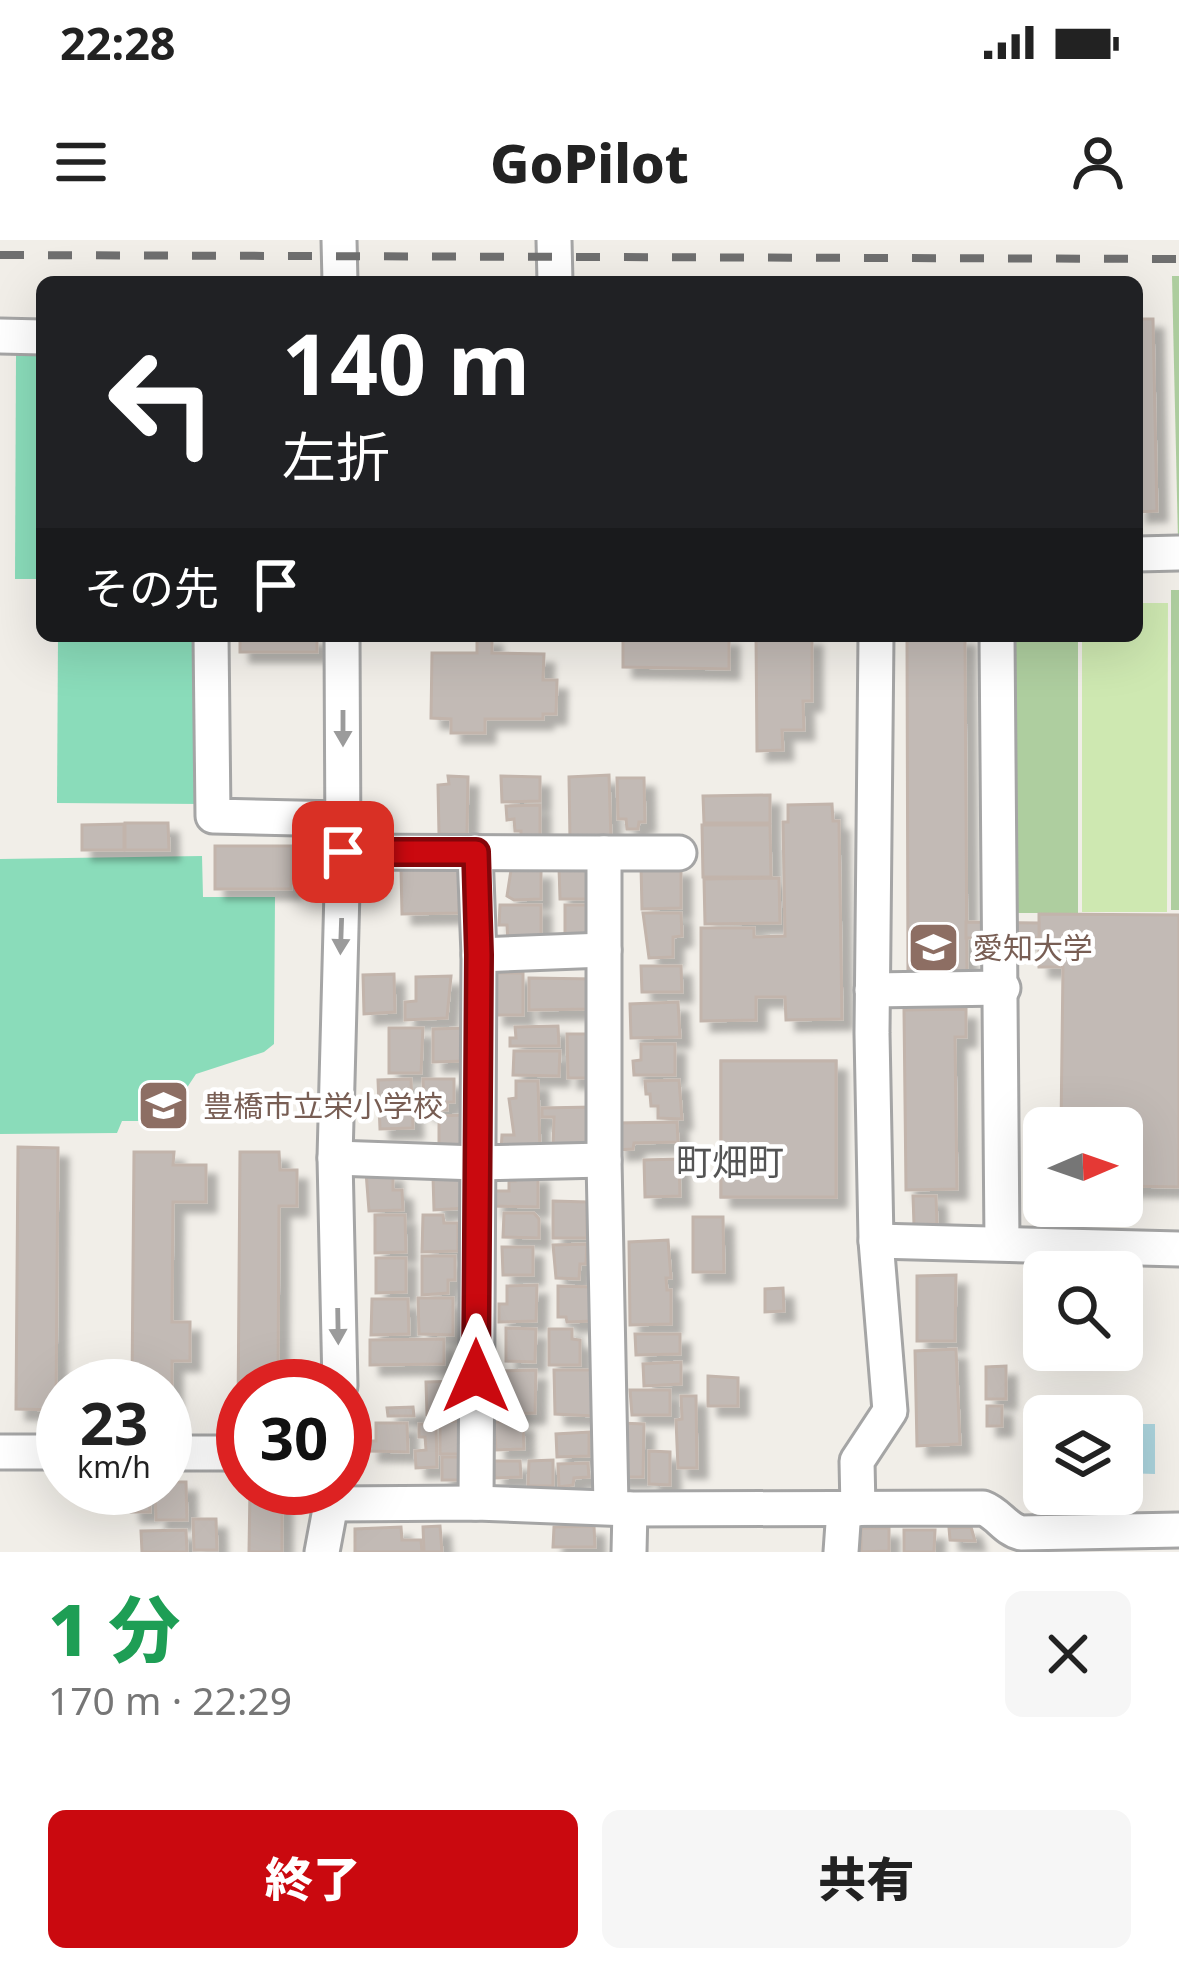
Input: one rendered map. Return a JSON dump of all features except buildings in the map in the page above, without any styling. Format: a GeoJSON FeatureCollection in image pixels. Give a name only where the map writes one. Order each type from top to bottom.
{"type":"FeatureCollection","features":[{"type":"Feature","properties":{"kind":"street"},"geometry":{"type":"LineString","coordinates":[[339,240],[340,276]]}},
{"type":"Feature","properties":{"kind":"street"},"geometry":{"type":"LineString","coordinates":[[554,240],[555,276]]}},
{"type":"Feature","properties":{"kind":"street"},"geometry":{"type":"LineString","coordinates":[[0,336],[36,337]]}},
{"type":"Feature","properties":{"kind":"street"},"geometry":{"type":"LineString","coordinates":[[1143,554],[1179,553]]}},
{"type":"Feature","properties":{"kind":"street"},"geometry":{"type":"LineString","coordinates":[[212,642],[213,816],[476,852],[679,853]]}},
{"type":"Feature","properties":{"kind":"street"},"geometry":{"type":"LineString","coordinates":[[339,1359],[335,1158],[342,642]]}},
{"type":"Feature","properties":{"kind":"street"},"geometry":{"type":"LineString","coordinates":[[841,1552],[857,1461],[890,1411],[876,1241],[872,990],[876,642]]}},
{"type":"Feature","properties":{"kind":"street"},"geometry":{"type":"LineString","coordinates":[[997,642],[1002,1243]]}},
{"type":"Feature","properties":{"kind":"street"},"geometry":{"type":"LineString","coordinates":[[476,852],[476,1503]]}},
{"type":"Feature","properties":{"kind":"street"},"geometry":{"type":"LineString","coordinates":[[604,853],[604,1160],[621,1508],[629,1552]]}},
{"type":"Feature","properties":{"kind":"street"},"geometry":{"type":"LineString","coordinates":[[479,955],[604,950]]}},
{"type":"Feature","properties":{"kind":"street"},"geometry":{"type":"LineString","coordinates":[[872,990],[1003,988]]}},
{"type":"Feature","properties":{"kind":"street"},"geometry":{"type":"LineString","coordinates":[[335,1158],[604,1160]]}},
{"type":"Feature","properties":{"kind":"street"},"geometry":{"type":"LineString","coordinates":[[876,1241],[1179,1250]]}},
{"type":"Feature","properties":{"kind":"street"},"geometry":{"type":"LineString","coordinates":[[0,1452],[36,1452]]}},
{"type":"Feature","properties":{"kind":"street"},"geometry":{"type":"LineString","coordinates":[[372,1498],[621,1508],[983,1508],[1021,1533],[1165,1538]]}},
{"type":"Feature","properties":{"kind":"street"},"geometry":{"type":"LineString","coordinates":[[322,1552],[329,1515]]}},
{"type":"Feature","properties":{"kind":"green space"},"geometry":{"type":"Polygon","coordinates":[[[1172,276],[1179,276],[1179,541],[1178,541],[1172,276]]]}},
{"type":"Feature","properties":{"kind":"green space"},"geometry":{"type":"Polygon","coordinates":[[[16,355],[36,356],[36,579],[15,579],[16,355]]]}},
{"type":"Feature","properties":{"kind":"green space"},"geometry":{"type":"Polygon","coordinates":[[[1171,590],[1179,590],[1179,910],[1171,910],[1171,590]]]}},
{"type":"Feature","properties":{"kind":"green space"},"geometry":{"type":"Polygon","coordinates":[[[1143,603],[1168,603],[1167,912],[1082,912],[1082,642],[1143,642],[1143,603]]]}},
{"type":"Feature","properties":{"kind":"green space"},"geometry":{"type":"Polygon","coordinates":[[[58,642],[203,642],[202,804],[57,803],[58,642]]]}},
{"type":"Feature","properties":{"kind":"green space"},"geometry":{"type":"Polygon","coordinates":[[[1014,642],[1078,642],[1078,913],[1014,913],[1014,642]]]}},
{"type":"Feature","properties":{"kind":"green space"},"geometry":{"type":"Polygon","coordinates":[[[202,856],[203,897],[275,897],[274,1044],[264,1052],[196,1074],[165,1121],[122,1121],[117,1133],[0,1134],[0,859],[202,856]]]}},
{"type":"Feature","properties":{"kind":"water"},"geometry":{"type":"Polygon","coordinates":[[[1143,1424],[1155,1424],[1155,1474],[1143,1474],[1143,1424]]]}},
{"type":"Feature","properties":{"kind":"railway"},"geometry":{"type":"LineString","coordinates":[[0,255],[1179,259]]}},
{"type":"Feature","properties":{"kind":"place","name":"愛知大学"},"geometry":{"type":"Point","coordinates":[934,947]}},
{"type":"Feature","properties":{"kind":"place","name":"豊橋市立栄小学校"},"geometry":{"type":"Point","coordinates":[164,1105]}},
{"type":"Feature","properties":{"kind":"district","name":"町畑町"},"geometry":{"type":"Point","coordinates":[730,1161]}},
{"type":"Feature","properties":{"kind":"route"},"geometry":{"type":"LineString","coordinates":[[343,852],[476,852],[476,1376]]}}]}
